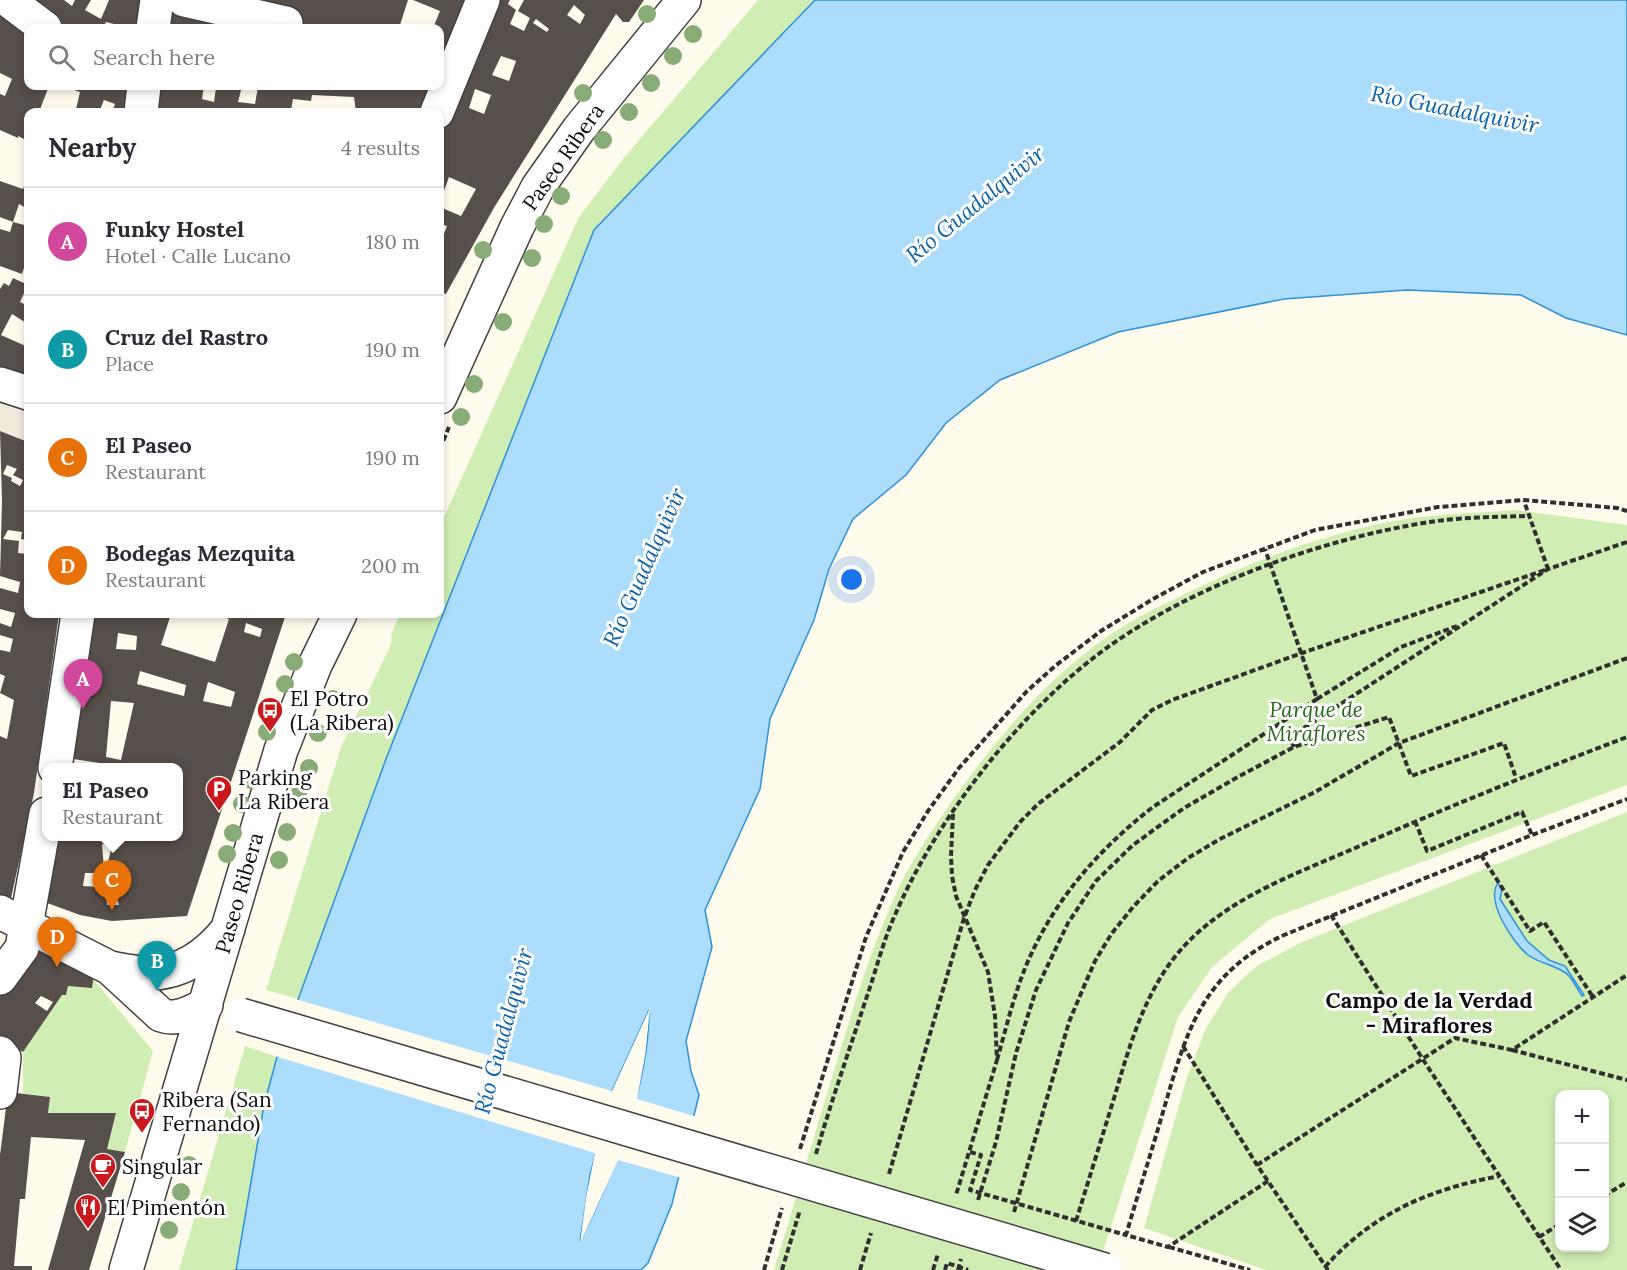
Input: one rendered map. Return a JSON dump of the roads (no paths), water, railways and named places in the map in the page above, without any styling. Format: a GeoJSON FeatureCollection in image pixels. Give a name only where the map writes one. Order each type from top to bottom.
{"type":"FeatureCollection","features":[{"type":"Feature","properties":{"kind":"street"},"geometry":{"type":"LineString","coordinates":[[8,0],[40,24]]}},
{"type":"Feature","properties":{"kind":"street"},"geometry":{"type":"LineString","coordinates":[[154,24],[157,0]]}},
{"type":"Feature","properties":{"kind":"street"},"geometry":{"type":"LineString","coordinates":[[184,0],[286,22]]}},
{"type":"Feature","properties":{"kind":"street"},"geometry":{"type":"LineString","coordinates":[[439,108],[483,0]]}},
{"type":"Feature","properties":{"kind":"street","name":"Paseo Ribera"},"geometry":{"type":"LineString","coordinates":[[445,411],[517,227],[538,187],[579,129],[684,0]]}},
{"type":"Feature","properties":{"kind":"street"},"geometry":{"type":"LineString","coordinates":[[141,108],[144,90]]}},
{"type":"Feature","properties":{"kind":"street"},"geometry":{"type":"LineString","coordinates":[[0,384],[24,392]]}},
{"type":"Feature","properties":{"kind":"street"},"geometry":{"type":"LineString","coordinates":[[56,763],[77,618]]}},
{"type":"Feature","properties":{"kind":"street","name":"Paseo Ribera"},"geometry":{"type":"LineString","coordinates":[[126,1270],[281,750],[315,664],[338,618]]}},
{"type":"Feature","properties":{"kind":"street"},"geometry":{"type":"LineString","coordinates":[[0,978],[22,948],[13,920],[42,827]]}},
{"type":"Feature","properties":{"kind":"street"},"geometry":{"type":"LineString","coordinates":[[13,920],[110,968],[139,997],[161,1015],[169,1018],[180,1017],[206,1005],[1006,1227],[1105,1270]]}},
{"type":"Feature","properties":{"kind":"street"},"geometry":{"type":"LineString","coordinates":[[110,968],[149,973],[176,968],[201,957],[214,946],[229,927]]}},
{"type":"Feature","properties":{"kind":"street"},"geometry":{"type":"LineString","coordinates":[[0,1053],[4,1058],[0,1092]]}},
{"type":"Feature","properties":{"kind":"water","name":"Río Guadalquivir"},"geometry":{"type":"Polygon","coordinates":[[[815,0],[1627,0],[1627,335],[1566,318],[1521,295],[1407,290],[1284,299],[1118,332],[1000,380],[946,423],[906,475],[853,519],[829,569],[814,620],[770,719],[760,789],[705,910],[712,947],[686,1041],[691,1071],[699,1095],[672,1204],[648,1263],[641,1270],[236,1270],[264,1105],[277,1057],[386,759],[441,618],[444,618],[444,611],[594,230],[815,0]],[[649,1010],[612,1091],[590,1175],[580,1242],[617,1159],[643,1069],[649,1010]]]}},
{"type":"Feature","properties":{"kind":"water"},"geometry":{"type":"Polygon","coordinates":[[[1498,883],[1502,889],[1500,899],[1527,941],[1549,960],[1565,966],[1584,995],[1582,996],[1571,978],[1565,973],[1528,955],[1508,932],[1495,900],[1498,883]]]}},
{"type":"Feature","properties":{"kind":"place","name":"Funky Hostel"},"geometry":{"type":"Point","coordinates":[83,709]}},
{"type":"Feature","properties":{"kind":"place","name":"El Potro (La Ribera)"},"geometry":{"type":"Point","coordinates":[270,733]}},
{"type":"Feature","properties":{"kind":"place","name":"Parking La Ribera"},"geometry":{"type":"Point","coordinates":[219,812]}},
{"type":"Feature","properties":{"kind":"place","name":"El Paseo"},"geometry":{"type":"Point","coordinates":[112,910]}},
{"type":"Feature","properties":{"kind":"place","name":"Bodegas Mezquita"},"geometry":{"type":"Point","coordinates":[57,967]}},
{"type":"Feature","properties":{"kind":"place","name":"Cruz del Rastro"},"geometry":{"type":"Point","coordinates":[157,991]}},
{"type":"Feature","properties":{"kind":"place","name":"Ribera (San Fernando)"},"geometry":{"type":"Point","coordinates":[142,1134]}},
{"type":"Feature","properties":{"kind":"place","name":"Singular"},"geometry":{"type":"Point","coordinates":[103,1189]}},
{"type":"Feature","properties":{"kind":"place","name":"El Pimentón"},"geometry":{"type":"Point","coordinates":[88,1230]}},
{"type":"Feature","properties":{"kind":"district","name":"Campo de la Verdad - Miraflores"},"geometry":{"type":"Point","coordinates":[1429,1012]}},
{"type":"Feature","properties":{"kind":"park label","name":"Parque de Miraflores"},"geometry":{"type":"Point","coordinates":[1316,721]}}]}
